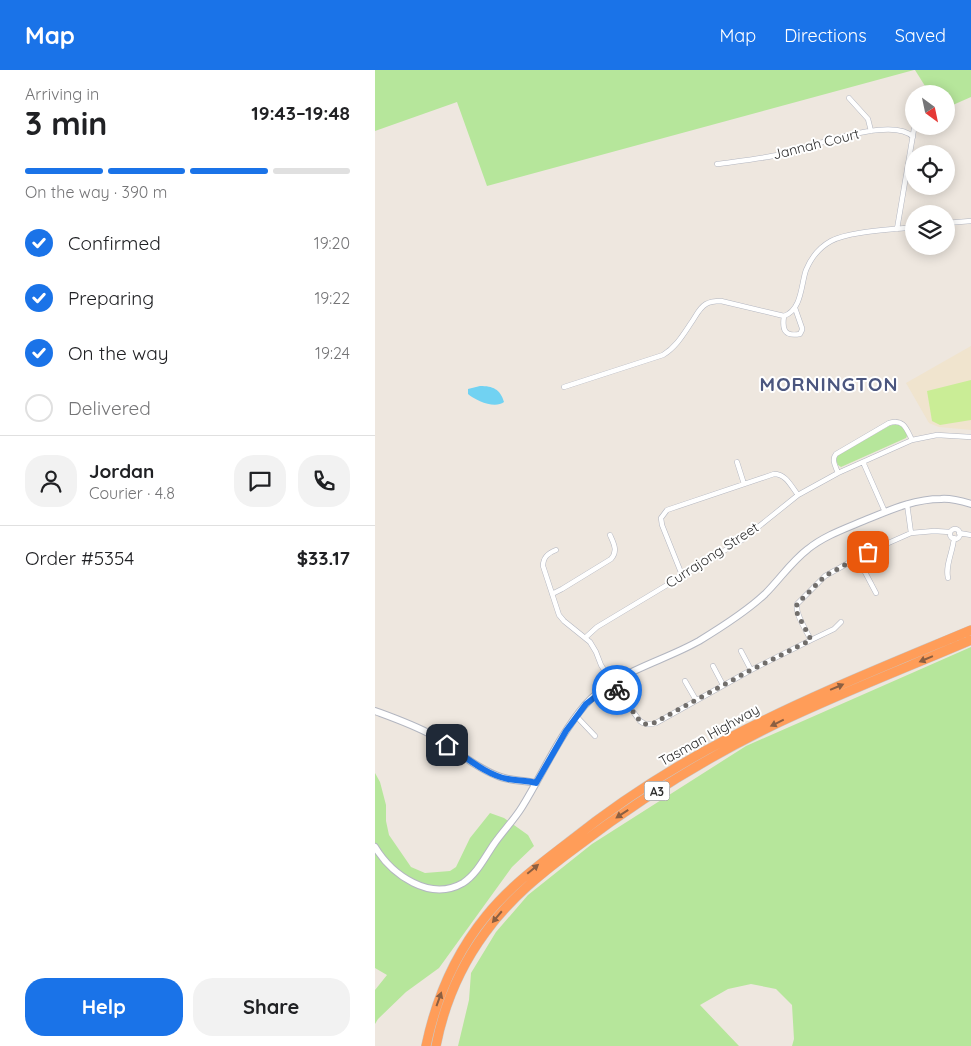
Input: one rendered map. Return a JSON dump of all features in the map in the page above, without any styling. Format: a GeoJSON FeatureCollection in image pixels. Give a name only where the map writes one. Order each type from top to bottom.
{"type":"FeatureCollection","features":[{"type":"Feature","properties":{"kind":"highway","name":"Tasman Highway"},"geometry":{"type":"LineString","coordinates":[[427,1046],[433,1017],[445,984],[457,958],[474,931],[496,904],[515,885],[580,833],[649,785],[728,738],[803,702],[971,630]]}},
{"type":"Feature","properties":{"kind":"highway","name":"Tasman Highway"},"geometry":{"type":"LineString","coordinates":[[436,1046],[441,1021],[451,992],[467,960],[485,932],[523,890],[609,822],[663,787],[745,740],[807,710],[971,640]]}},
{"type":"Feature","properties":{"kind":"main road"},"geometry":{"type":"LineString","coordinates":[[375,847],[389,865],[411,882],[435,889],[444,889],[458,885],[470,878],[477,870],[495,842],[522,807],[566,731],[586,704],[613,683],[680,651],[745,610],[766,593],[789,566],[810,547],[827,537],[885,512],[922,500],[939,498],[971,504]]}},
{"type":"Feature","properties":{"kind":"main road"},"geometry":{"type":"LineString","coordinates":[[375,712],[424,730],[497,776],[536,783]]}},
{"type":"Feature","properties":{"kind":"street"},"geometry":{"type":"LineString","coordinates":[[849,98],[864,114],[871,130]]}},
{"type":"Feature","properties":{"kind":"street","name":"Jannah Court"},"geometry":{"type":"LineString","coordinates":[[717,164],[783,154],[871,130],[907,132],[913,138]]}},
{"type":"Feature","properties":{"kind":"street"},"geometry":{"type":"LineString","coordinates":[[897,229],[913,135]]}},
{"type":"Feature","properties":{"kind":"street"},"geometry":{"type":"LineString","coordinates":[[955,223],[971,220]]}},
{"type":"Feature","properties":{"kind":"street"},"geometry":{"type":"LineString","coordinates":[[564,387],[659,358],[679,342],[700,310],[711,302],[721,301],[784,316],[795,308],[808,266],[827,244],[848,235],[905,228]]}},
{"type":"Feature","properties":{"kind":"street"},"geometry":{"type":"LineString","coordinates":[[784,316],[783,327],[785,331],[796,335],[800,334],[802,328],[795,308]]}},
{"type":"Feature","properties":{"kind":"street"},"geometry":{"type":"LineString","coordinates":[[838,472],[833,461],[834,456],[889,423],[902,424],[912,440]]}},
{"type":"Feature","properties":{"kind":"street","name":"Currajong Street"},"geometry":{"type":"LineString","coordinates":[[586,637],[597,627],[742,540],[798,495],[838,472],[912,440],[937,435],[971,437]]}},
{"type":"Feature","properties":{"kind":"street"},"geometry":{"type":"LineString","coordinates":[[737,462],[744,484]]}},
{"type":"Feature","properties":{"kind":"street"},"geometry":{"type":"LineString","coordinates":[[863,462],[885,512]]}},
{"type":"Feature","properties":{"kind":"street"},"geometry":{"type":"LineString","coordinates":[[682,575],[661,522],[662,515],[667,510],[774,474],[779,474],[786,478],[798,495]]}},
{"type":"Feature","properties":{"kind":"street"},"geometry":{"type":"LineString","coordinates":[[907,504],[911,533]]}},
{"type":"Feature","properties":{"kind":"street"},"geometry":{"type":"LineString","coordinates":[[811,640],[797,613],[797,604],[825,576],[857,557],[911,533],[950,532],[955,529],[959,533],[971,535]]}},
{"type":"Feature","properties":{"kind":"street"},"geometry":{"type":"LineString","coordinates":[[948,578],[946,571],[954,538],[950,532]]}},
{"type":"Feature","properties":{"kind":"street"},"geometry":{"type":"LineString","coordinates":[[954,538],[958,537],[959,533]]}},
{"type":"Feature","properties":{"kind":"street"},"geometry":{"type":"LineString","coordinates":[[551,594],[611,559],[615,551],[610,534]]}},
{"type":"Feature","properties":{"kind":"street"},"geometry":{"type":"LineString","coordinates":[[556,550],[545,557],[543,569],[557,611],[561,618],[586,637],[617,690],[640,721],[648,725],[656,723],[751,670],[834,629],[841,622]]}},
{"type":"Feature","properties":{"kind":"street"},"geometry":{"type":"LineString","coordinates":[[857,557],[876,593]]}},
{"type":"Feature","properties":{"kind":"street"},"geometry":{"type":"LineString","coordinates":[[741,651],[751,670]]}},
{"type":"Feature","properties":{"kind":"street"},"geometry":{"type":"LineString","coordinates":[[713,666],[723,685]]}},
{"type":"Feature","properties":{"kind":"street"},"geometry":{"type":"LineString","coordinates":[[685,682],[696,700]]}},
{"type":"Feature","properties":{"kind":"street"},"geometry":{"type":"LineString","coordinates":[[577,717],[595,736]]}},
{"type":"Feature","properties":{"kind":"shaded area"},"geometry":{"type":"Polygon","coordinates":[[[971,346],[971,430],[939,427],[929,423],[906,383],[971,346]]]}},
{"type":"Feature","properties":{"kind":"green space"},"geometry":{"type":"Polygon","coordinates":[[[375,70],[914,70],[487,186],[457,102],[375,131],[375,70]]]}},
{"type":"Feature","properties":{"kind":"green space"},"geometry":{"type":"Polygon","coordinates":[[[915,70],[971,70],[971,97],[955,104],[955,85],[924,85],[915,70]]]}},
{"type":"Feature","properties":{"kind":"green space"},"geometry":{"type":"Polygon","coordinates":[[[971,380],[971,420],[940,425],[932,421],[927,391],[971,380]]]}},
{"type":"Feature","properties":{"kind":"green space"},"geometry":{"type":"Polygon","coordinates":[[[896,424],[905,430],[906,438],[841,467],[838,465],[837,456],[889,426],[896,424]]]}},
{"type":"Feature","properties":{"kind":"green space"},"geometry":{"type":"Polygon","coordinates":[[[971,647],[971,1046],[792,1046],[794,1039],[792,1005],[776,989],[751,984],[728,989],[700,1005],[739,1046],[458,1046],[469,1000],[471,973],[496,932],[528,895],[592,844],[746,746],[971,647]]]}},
{"type":"Feature","properties":{"kind":"green space"},"geometry":{"type":"Polygon","coordinates":[[[375,773],[380,782],[386,805],[386,821],[389,835],[411,867],[425,873],[450,871],[456,867],[470,838],[490,813],[504,818],[528,835],[534,846],[512,867],[439,968],[406,992],[375,1024],[375,990],[387,975],[375,968],[375,773]]]}},
{"type":"Feature","properties":{"kind":"water"},"geometry":{"type":"Polygon","coordinates":[[[480,386],[498,391],[504,402],[496,405],[486,403],[468,394],[468,389],[480,386]]]}},
{"type":"Feature","properties":{"kind":"way so far"},"geometry":{"type":"LineString","coordinates":[[617,690],[642,723],[648,725],[656,723],[751,670],[811,640],[797,613],[797,604],[825,576],[868,552]]}},
{"type":"Feature","properties":{"kind":"district","name":"MORNINGTON"},"geometry":{"type":"Point","coordinates":[829,384]}},
{"type":"Feature","properties":{"kind":"route"},"geometry":{"type":"LineString","coordinates":[[447,745],[497,776],[536,783],[566,731],[586,704],[613,683],[617,690]]}}]}
